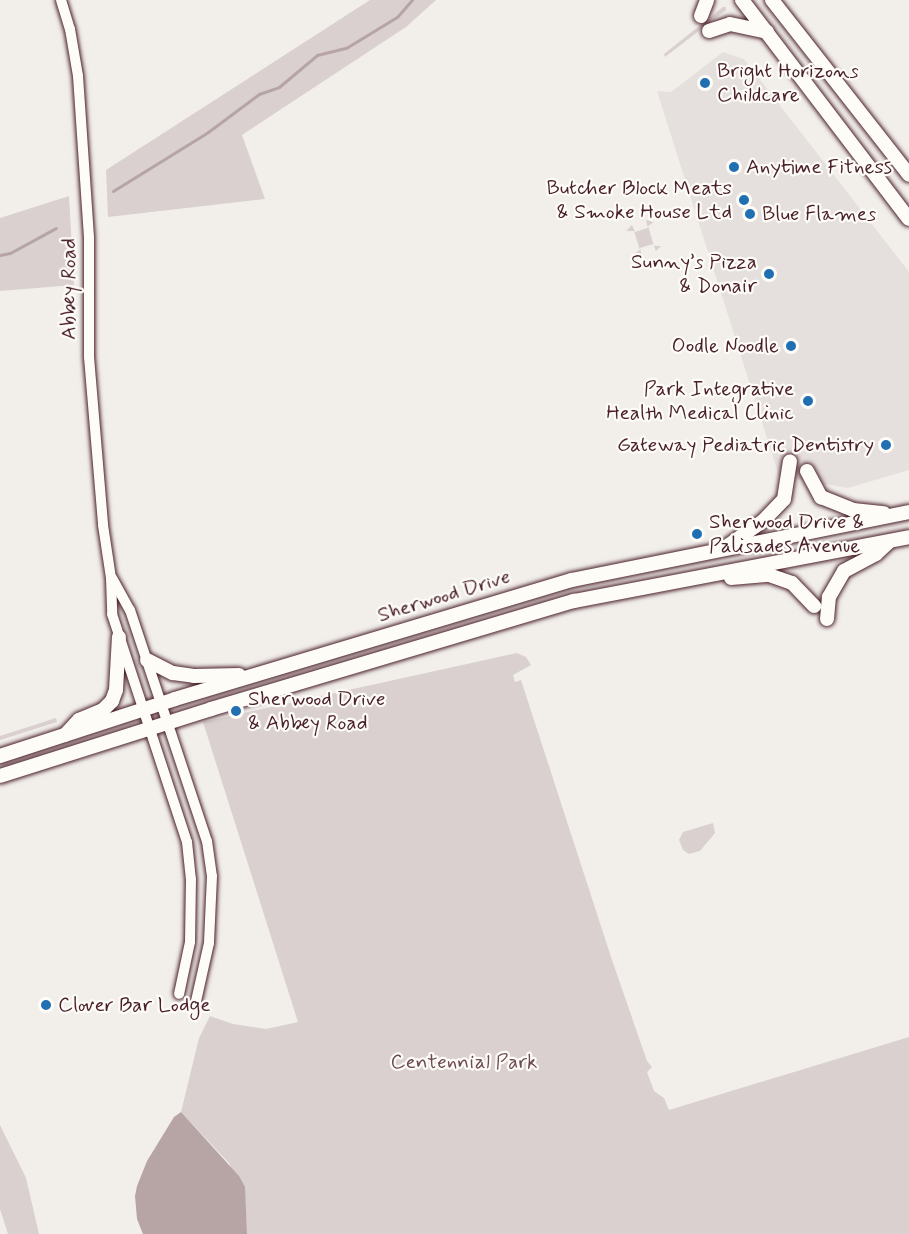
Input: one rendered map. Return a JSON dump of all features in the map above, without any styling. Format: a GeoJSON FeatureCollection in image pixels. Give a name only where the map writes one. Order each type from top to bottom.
{"type":"FeatureCollection","features":[{"type":"Feature","properties":{"kind":"main road"},"geometry":{"type":"LineString","coordinates":[[701,16],[707,0]]}},
{"type":"Feature","properties":{"kind":"main road"},"geometry":{"type":"LineString","coordinates":[[742,0],[909,219]]}},
{"type":"Feature","properties":{"kind":"main road"},"geometry":{"type":"LineString","coordinates":[[772,0],[909,175]]}},
{"type":"Feature","properties":{"kind":"main road"},"geometry":{"type":"LineString","coordinates":[[710,31],[730,24],[767,32]]}},
{"type":"Feature","properties":{"kind":"main road"},"geometry":{"type":"LineString","coordinates":[[723,549],[764,521],[784,499],[790,461]]}},
{"type":"Feature","properties":{"kind":"main road"},"geometry":{"type":"LineString","coordinates":[[807,471],[821,497],[853,510],[895,515]]}},
{"type":"Feature","properties":{"kind":"main road","name":"Sherwood Drive"},"geometry":{"type":"LineString","coordinates":[[0,756],[259,674],[572,580],[909,512]]}},
{"type":"Feature","properties":{"kind":"main road","name":"Sherwood Drive"},"geometry":{"type":"LineString","coordinates":[[0,776],[492,623],[585,598],[909,537]]}},
{"type":"Feature","properties":{"kind":"main road"},"geometry":{"type":"LineString","coordinates":[[827,619],[829,597],[844,571],[876,554],[890,542]]}},
{"type":"Feature","properties":{"kind":"main road"},"geometry":{"type":"LineString","coordinates":[[716,572],[728,578],[769,575],[777,577],[792,583],[814,606]]}},
{"type":"Feature","properties":{"kind":"main road"},"geometry":{"type":"LineString","coordinates":[[65,735],[79,720],[103,710],[112,701],[116,690],[119,637]]}},
{"type":"Feature","properties":{"kind":"main road"},"geometry":{"type":"LineString","coordinates":[[147,660],[173,673],[194,676],[259,674]]}},
{"type":"Feature","properties":{"kind":"street","name":"Abbey Road"},"geometry":{"type":"LineString","coordinates":[[61,0],[70,29],[78,76],[89,238],[89,357],[103,525],[111,578],[112,614],[187,842],[191,879],[190,942],[179,994]]}},
{"type":"Feature","properties":{"kind":"street","name":"Abbey Road"},"geometry":{"type":"LineString","coordinates":[[111,578],[130,609],[207,841],[212,876],[209,944],[196,1001]]}},
{"type":"Feature","properties":{"kind":"shaded area"},"geometry":{"type":"Polygon","coordinates":[[[723,52],[744,59],[909,272],[909,470],[848,488],[779,476],[657,91],[671,92],[723,52]]]}},
{"type":"Feature","properties":{"kind":"shaded area"},"geometry":{"type":"Polygon","coordinates":[[[181,1112],[239,1176],[245,1187],[247,1234],[143,1234],[137,1219],[135,1196],[137,1186],[147,1161],[174,1117],[181,1112]]]}},
{"type":"Feature","properties":{"kind":"green space"},"geometry":{"type":"Polygon","coordinates":[[[370,0],[436,0],[406,27],[242,135],[265,199],[108,217],[106,170],[370,0]]]}},
{"type":"Feature","properties":{"kind":"green space"},"geometry":{"type":"Polygon","coordinates":[[[723,7],[726,7],[726,10],[665,57],[664,54],[723,7]]]}},
{"type":"Feature","properties":{"kind":"green space"},"geometry":{"type":"Polygon","coordinates":[[[69,196],[74,285],[0,291],[0,218],[69,196]]]}},
{"type":"Feature","properties":{"kind":"green space"},"geometry":{"type":"Polygon","coordinates":[[[646,220],[654,222],[648,226],[654,246],[661,246],[656,251],[653,244],[640,248],[642,256],[638,256],[633,254],[640,250],[634,231],[626,231],[632,225],[635,232],[648,228],[646,220]]]}},
{"type":"Feature","properties":{"kind":"green space","name":"Centennial Park"},"geometry":{"type":"Polygon","coordinates":[[[517,653],[526,657],[531,665],[513,675],[515,682],[521,680],[611,957],[647,1061],[652,1067],[647,1072],[654,1091],[664,1098],[669,1110],[909,1037],[909,1234],[247,1234],[245,1198],[229,1163],[181,1112],[199,1038],[210,1016],[233,1024],[266,1029],[298,1022],[203,722],[517,653]]]}},
{"type":"Feature","properties":{"kind":"green space"},"geometry":{"type":"Polygon","coordinates":[[[56,718],[57,722],[0,740],[0,736],[56,718]]]}},
{"type":"Feature","properties":{"kind":"green space"},"geometry":{"type":"Polygon","coordinates":[[[713,823],[715,833],[700,851],[689,854],[683,850],[679,840],[683,832],[713,823]]]}},
{"type":"Feature","properties":{"kind":"green space"},"geometry":{"type":"Polygon","coordinates":[[[0,1125],[26,1178],[39,1234],[8,1234],[0,1209],[0,1125]]]}},
{"type":"Feature","properties":{"kind":"waterway"},"geometry":{"type":"LineString","coordinates":[[113,191],[208,132],[259,94],[279,87],[317,55],[346,48],[397,17],[412,0]]}},
{"type":"Feature","properties":{"kind":"waterway"},"geometry":{"type":"LineString","coordinates":[[0,255],[10,253],[56,228]]}},
{"type":"Feature","properties":{"kind":"place","name":"Bright Horizons Childcare"},"geometry":{"type":"Point","coordinates":[705,83]}},
{"type":"Feature","properties":{"kind":"place","name":"Anytime Fitness"},"geometry":{"type":"Point","coordinates":[734,167]}},
{"type":"Feature","properties":{"kind":"place","name":"Butcher Block Meats & Smoke House Ltd"},"geometry":{"type":"Point","coordinates":[744,200]}},
{"type":"Feature","properties":{"kind":"place","name":"Blue Flames"},"geometry":{"type":"Point","coordinates":[750,214]}},
{"type":"Feature","properties":{"kind":"place","name":"Sunny’s Pizza & Donair"},"geometry":{"type":"Point","coordinates":[769,274]}},
{"type":"Feature","properties":{"kind":"place","name":"Oodle Noodle"},"geometry":{"type":"Point","coordinates":[791,346]}},
{"type":"Feature","properties":{"kind":"place","name":"Park Integrative Health Medical Clinic"},"geometry":{"type":"Point","coordinates":[808,401]}},
{"type":"Feature","properties":{"kind":"place","name":"Gateway Pediatric Dentistry"},"geometry":{"type":"Point","coordinates":[886,445]}},
{"type":"Feature","properties":{"kind":"place","name":"Sherwood Drive & Palisades Avenue"},"geometry":{"type":"Point","coordinates":[697,534]}},
{"type":"Feature","properties":{"kind":"place","name":"Sherwood Drive & Abbey Road"},"geometry":{"type":"Point","coordinates":[236,711]}},
{"type":"Feature","properties":{"kind":"place","name":"Clover Bar Lodge"},"geometry":{"type":"Point","coordinates":[46,1005]}}]}
